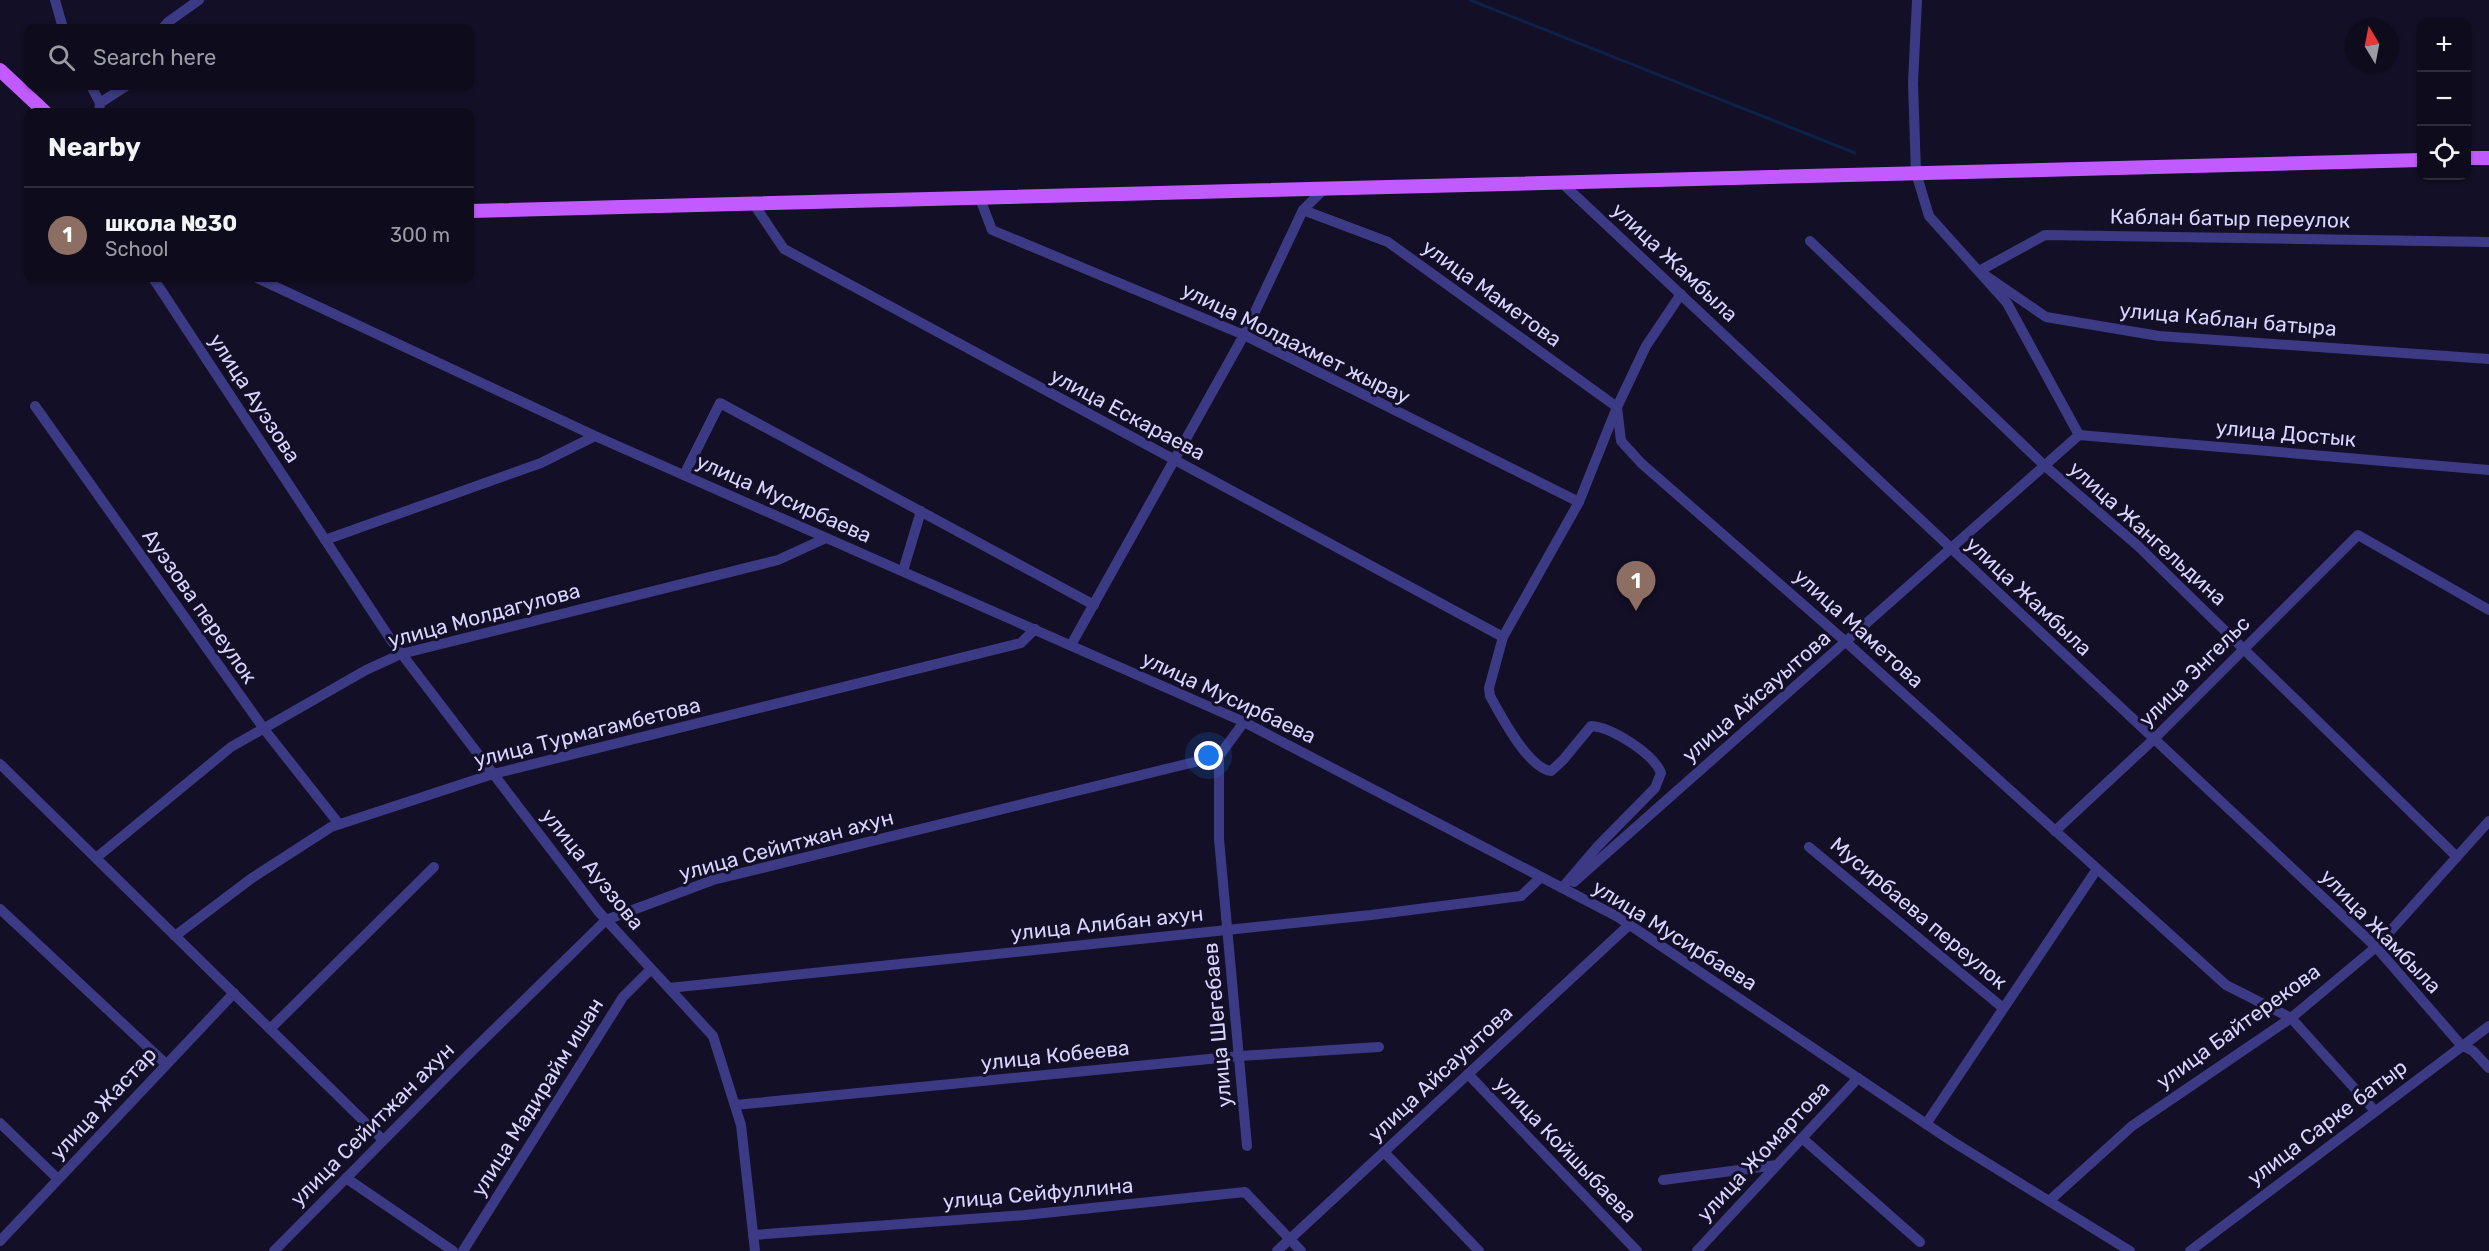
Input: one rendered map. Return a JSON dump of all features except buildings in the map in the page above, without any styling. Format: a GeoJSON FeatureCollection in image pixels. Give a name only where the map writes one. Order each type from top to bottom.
{"type":"FeatureCollection","features":[{"type":"Feature","properties":{"kind":"main road"},"geometry":{"type":"LineString","coordinates":[[0,70],[41,108]]}},
{"type":"Feature","properties":{"kind":"main road"},"geometry":{"type":"LineString","coordinates":[[2471,158],[2489,158]]}},
{"type":"Feature","properties":{"kind":"main road"},"geometry":{"type":"LineString","coordinates":[[474,211],[2417,160]]}},
{"type":"Feature","properties":{"kind":"street"},"geometry":{"type":"LineString","coordinates":[[55,0],[62,24]]}},
{"type":"Feature","properties":{"kind":"street"},"geometry":{"type":"LineString","coordinates":[[166,24],[199,0]]}},
{"type":"Feature","properties":{"kind":"street"},"geometry":{"type":"LineString","coordinates":[[1917,0],[1913,83],[1916,173],[1929,216],[2007,303],[2079,435]]}},
{"type":"Feature","properties":{"kind":"street"},"geometry":{"type":"LineString","coordinates":[[93,90],[100,108],[121,90]]}},
{"type":"Feature","properties":{"kind":"street","name":"улица Жамбыла"},"geometry":{"type":"LineString","coordinates":[[1562,183],[2376,947],[2461,1045],[2473,1051],[2489,1068]]}},
{"type":"Feature","properties":{"kind":"street"},"geometry":{"type":"LineString","coordinates":[[1071,645],[1244,335],[1303,210],[1326,187]]}},
{"type":"Feature","properties":{"kind":"street","name":"улица Молдахмет жырау"},"geometry":{"type":"LineString","coordinates":[[979,196],[992,230],[1244,335],[1579,502]]}},
{"type":"Feature","properties":{"kind":"street","name":"улица Ескараева"},"geometry":{"type":"LineString","coordinates":[[753,203],[784,249],[1503,638]]}},
{"type":"Feature","properties":{"kind":"street","name":"улица Маметова"},"geometry":{"type":"LineString","coordinates":[[1303,210],[1388,242],[1617,407],[1622,441],[1641,463],[1846,642],[2226,985],[2291,1018],[2375,1111]]}},
{"type":"Feature","properties":{"kind":"street","name":"Каблан батыр переулок"},"geometry":{"type":"LineString","coordinates":[[1979,271],[2045,235],[2489,242]]}},
{"type":"Feature","properties":{"kind":"street","name":"улица Жангельдина"},"geometry":{"type":"LineString","coordinates":[[1810,241],[2045,466],[2138,546],[2457,856]]}},
{"type":"Feature","properties":{"kind":"street","name":"улица Каблан батыра"},"geometry":{"type":"LineString","coordinates":[[1979,271],[2046,317],[2158,336],[2489,359]]}},
{"type":"Feature","properties":{"kind":"street","name":"улица Ауэзова"},"geometry":{"type":"LineString","coordinates":[[156,282],[402,654],[606,920],[713,1036],[741,1125],[755,1251]]}},
{"type":"Feature","properties":{"kind":"street","name":"улица Мусирбаева"},"geometry":{"type":"LineString","coordinates":[[266,282],[595,436],[1244,722],[1629,925],[1926,1124],[2130,1251]]}},
{"type":"Feature","properties":{"kind":"street"},"geometry":{"type":"LineString","coordinates":[[1564,889],[1598,846],[1655,788],[1661,773],[1657,762],[1602,727],[1591,726],[1563,760],[1551,771],[1544,770],[1533,761],[1490,696],[1489,688],[1503,638],[1579,502],[1617,407],[1646,346],[1681,294]]}},
{"type":"Feature","properties":{"kind":"street"},"geometry":{"type":"LineString","coordinates":[[684,475],[720,403],[1094,605]]}},
{"type":"Feature","properties":{"kind":"street","name":"Ауэзова переулок"},"geometry":{"type":"LineString","coordinates":[[34,406],[264,729],[339,824]]}},
{"type":"Feature","properties":{"kind":"street","name":"улица Айсауытова"},"geometry":{"type":"LineString","coordinates":[[1564,889],[2079,435]]}},
{"type":"Feature","properties":{"kind":"street","name":"улица Достык"},"geometry":{"type":"LineString","coordinates":[[2079,435],[2489,470]]}},
{"type":"Feature","properties":{"kind":"street"},"geometry":{"type":"LineString","coordinates":[[325,540],[542,463],[595,436]]}},
{"type":"Feature","properties":{"kind":"street"},"geometry":{"type":"LineString","coordinates":[[903,571],[921,511]]}},
{"type":"Feature","properties":{"kind":"street","name":"улица Энгельс"},"geometry":{"type":"LineString","coordinates":[[2055,831],[2154,739],[2358,535],[2489,610]]}},
{"type":"Feature","properties":{"kind":"street","name":"улица Молдагулова"},"geometry":{"type":"LineString","coordinates":[[96,858],[231,747],[366,670],[402,654],[778,560],[826,538]]}},
{"type":"Feature","properties":{"kind":"street","name":"улица Турмагамбетова"},"geometry":{"type":"LineString","coordinates":[[175,936],[252,878],[339,824],[493,774],[1021,643],[1035,630]]}},
{"type":"Feature","properties":{"kind":"street"},"geometry":{"type":"LineString","coordinates":[[1219,756],[1244,722]]}},
{"type":"Feature","properties":{"kind":"street","name":"улица Сейитжан ахун"},"geometry":{"type":"LineString","coordinates":[[274,1251],[606,920],[713,880],[1219,756]]}},
{"type":"Feature","properties":{"kind":"street","name":"улица Шегебаев"},"geometry":{"type":"LineString","coordinates":[[1219,756],[1218,839],[1247,1146]]}},
{"type":"Feature","properties":{"kind":"street"},"geometry":{"type":"LineString","coordinates":[[0,764],[383,1140]]}},
{"type":"Feature","properties":{"kind":"street","name":"улица Байтерекова"},"geometry":{"type":"LineString","coordinates":[[2049,1201],[2132,1126],[2291,1018],[2376,947],[2489,821]]}},
{"type":"Feature","properties":{"kind":"street","name":"Мусирбаева переулок"},"geometry":{"type":"LineString","coordinates":[[1809,847],[2003,1008]]}},
{"type":"Feature","properties":{"kind":"street"},"geometry":{"type":"LineString","coordinates":[[270,1029],[434,867]]}},
{"type":"Feature","properties":{"kind":"street","name":"Мусирбаева переулок"},"geometry":{"type":"LineString","coordinates":[[1926,1124],[2097,869]]}},
{"type":"Feature","properties":{"kind":"street","name":"улица Алибан ахун"},"geometry":{"type":"LineString","coordinates":[[669,988],[1371,915],[1521,896],[1541,877]]}},
{"type":"Feature","properties":{"kind":"street"},"geometry":{"type":"LineString","coordinates":[[0,909],[166,1064]]}},
{"type":"Feature","properties":{"kind":"street","name":"улица Айсауытова"},"geometry":{"type":"LineString","coordinates":[[1277,1251],[1629,925]]}},
{"type":"Feature","properties":{"kind":"street","name":"улица Мадирайм ишан"},"geometry":{"type":"LineString","coordinates":[[463,1251],[623,997],[651,969]]}},
{"type":"Feature","properties":{"kind":"street","name":"улица Жастар"},"geometry":{"type":"LineString","coordinates":[[0,1241],[234,993]]}},
{"type":"Feature","properties":{"kind":"street","name":"улица Сарке батыр"},"geometry":{"type":"LineString","coordinates":[[2190,1251],[2489,1026]]}},
{"type":"Feature","properties":{"kind":"street","name":"улица Кобеева"},"geometry":{"type":"LineString","coordinates":[[735,1105],[1240,1056],[1379,1047]]}},
{"type":"Feature","properties":{"kind":"street","name":"улица Койшыбаева"},"geometry":{"type":"LineString","coordinates":[[1468,1074],[1637,1251]]}},
{"type":"Feature","properties":{"kind":"street","name":"улица Жомартова"},"geometry":{"type":"LineString","coordinates":[[1697,1251],[1858,1078]]}},
{"type":"Feature","properties":{"kind":"street"},"geometry":{"type":"LineString","coordinates":[[0,1123],[58,1179]]}},
{"type":"Feature","properties":{"kind":"street"},"geometry":{"type":"LineString","coordinates":[[1802,1138],[1920,1242]]}},
{"type":"Feature","properties":{"kind":"street"},"geometry":{"type":"LineString","coordinates":[[1384,1152],[1479,1251]]}},
{"type":"Feature","properties":{"kind":"street"},"geometry":{"type":"LineString","coordinates":[[1663,1179],[1777,1165]]}},
{"type":"Feature","properties":{"kind":"street"},"geometry":{"type":"LineString","coordinates":[[346,1178],[453,1251]]}},
{"type":"Feature","properties":{"kind":"street","name":"улица Сейфуллина"},"geometry":{"type":"LineString","coordinates":[[753,1235],[1025,1215],[1245,1192],[1301,1251]]}},
{"type":"Feature","properties":{"kind":"waterway"},"geometry":{"type":"LineString","coordinates":[[1470,0],[1855,153]]}},
{"type":"Feature","properties":{"kind":"place","name":"школа №30"},"geometry":{"type":"Point","coordinates":[1636,611]}}]}
